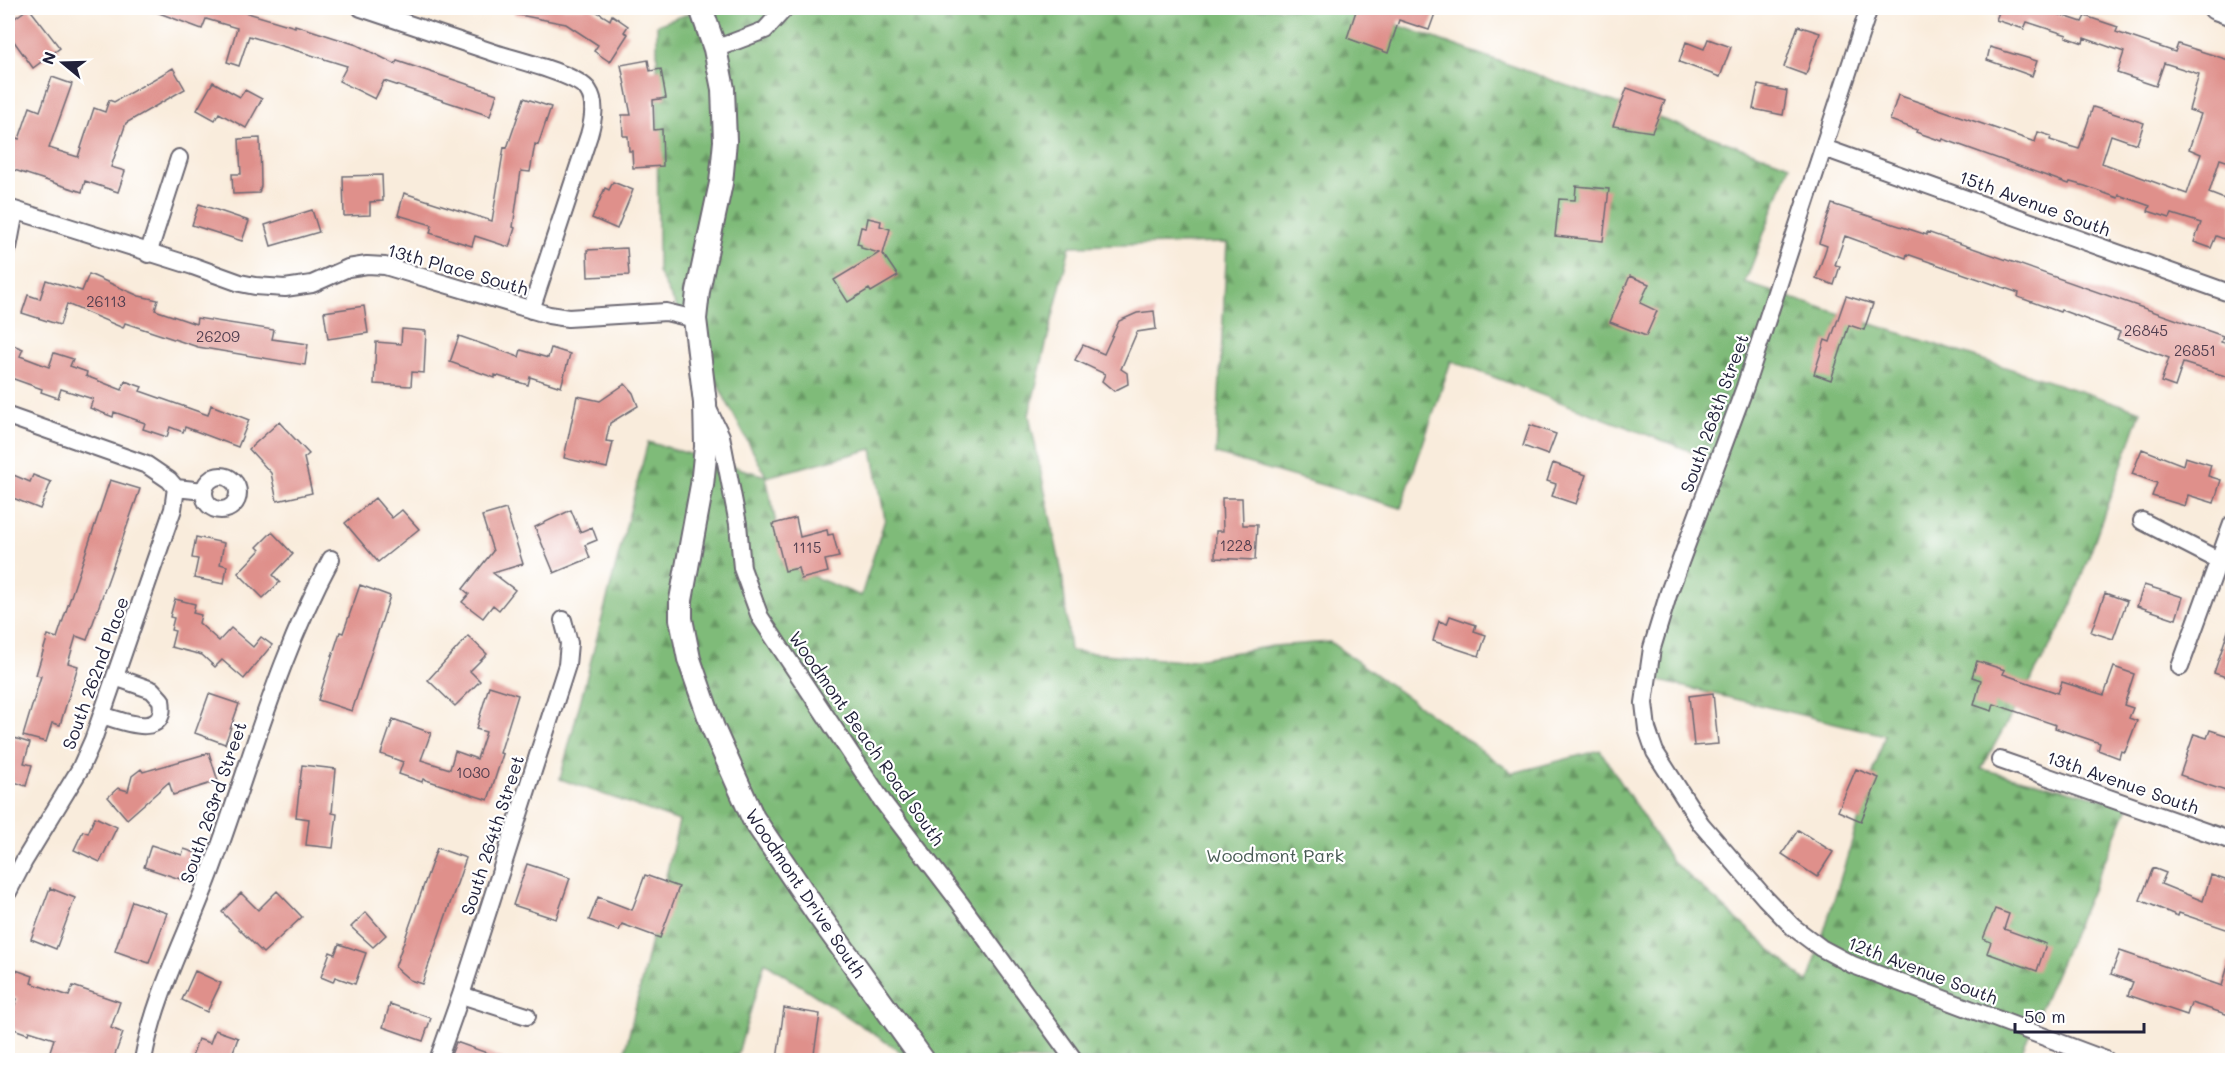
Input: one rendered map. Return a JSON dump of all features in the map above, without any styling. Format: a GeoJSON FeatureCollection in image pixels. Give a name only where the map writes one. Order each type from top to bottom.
{"type":"FeatureCollection","features":[{"type":"Feature","properties":{"kind":"main road","name":"Woodmont Drive South"},"geometry":{"type":"LineString","coordinates":[[701,8],[715,49],[724,100],[725,141],[721,183],[698,291],[695,319],[705,403],[706,447],[702,485],[681,600],[681,619],[689,659],[713,728],[753,818],[817,914],[923,1060]]}},
{"type":"Feature","properties":{"kind":"main road"},"geometry":{"type":"LineString","coordinates":[[2216,8],[2232,14]]}},
{"type":"Feature","properties":{"kind":"street"},"geometry":{"type":"LineString","coordinates":[[361,8],[548,69],[582,84],[589,91],[593,102],[592,123],[531,310]]}},
{"type":"Feature","properties":{"kind":"street"},"geometry":{"type":"LineString","coordinates":[[715,49],[765,30],[785,8]]}},
{"type":"Feature","properties":{"kind":"street","name":"South 268th Street"},"geometry":{"type":"LineString","coordinates":[[1701,824],[1655,752],[1647,729],[1644,703],[1652,648],[1669,592],[1745,387],[1869,8]]}},
{"type":"Feature","properties":{"kind":"street","name":"15th Avenue South"},"geometry":{"type":"LineString","coordinates":[[1824,148],[2232,294]]}},
{"type":"Feature","properties":{"kind":"street"},"geometry":{"type":"LineString","coordinates":[[148,254],[179,158]]}},
{"type":"Feature","properties":{"kind":"street"},"geometry":{"type":"LineString","coordinates":[[8,248],[11,209]]}},
{"type":"Feature","properties":{"kind":"street","name":"13th Place South"},"geometry":{"type":"LineString","coordinates":[[11,209],[240,283],[272,288],[312,284],[348,268],[367,265],[385,266],[531,310],[568,318],[666,312],[695,319]]}},
{"type":"Feature","properties":{"kind":"street","name":"Woodmont Beach Road South"},"geometry":{"type":"LineString","coordinates":[[705,403],[721,436],[738,524],[742,568],[760,616],[883,802],[1074,1060]]}},
{"type":"Feature","properties":{"kind":"street"},"geometry":{"type":"LineString","coordinates":[[8,416],[147,465],[170,480],[176,488],[204,491]]}},
{"type":"Feature","properties":{"kind":"street","name":"South 262nd Place"},"geometry":{"type":"LineString","coordinates":[[8,892],[24,861],[80,769],[102,715],[173,509],[176,488]]}},
{"type":"Feature","properties":{"kind":"street"},"geometry":{"type":"LineString","coordinates":[[2142,521],[2226,563]]}},
{"type":"Feature","properties":{"kind":"street"},"geometry":{"type":"LineString","coordinates":[[2180,667],[2226,563],[2232,524]]}},
{"type":"Feature","properties":{"kind":"street","name":"South 263rd Street"},"geometry":{"type":"LineString","coordinates":[[143,1060],[156,1010],[212,870],[258,730],[316,587],[331,559]]}},
{"type":"Feature","properties":{"kind":"street","name":"South 264th Street"},"geometry":{"type":"LineString","coordinates":[[438,1060],[567,665],[569,643],[563,620]]}},
{"type":"Feature","properties":{"kind":"street"},"geometry":{"type":"LineString","coordinates":[[102,715],[142,726],[154,723],[161,713],[161,700],[152,690],[115,677]]}},
{"type":"Feature","properties":{"kind":"street","name":"13th Avenue South"},"geometry":{"type":"LineString","coordinates":[[2000,760],[2232,841]]}},
{"type":"Feature","properties":{"kind":"street","name":"12th Avenue South"},"geometry":{"type":"LineString","coordinates":[[1701,824],[1793,927],[1837,958],[2106,1060]]}},
{"type":"Feature","properties":{"kind":"street"},"geometry":{"type":"LineString","coordinates":[[461,995],[527,1016]]}},
{"type":"Feature","properties":{"kind":"green space","name":"Woodmont Park"},"geometry":{"type":"Polygon","coordinates":[[[704,8],[1350,8],[1790,165],[1745,283],[2141,411],[2068,614],[1981,769],[2129,805],[2018,1060],[913,1060],[765,962],[736,1060],[623,1060],[679,821],[560,779],[648,442],[766,476],[658,272],[657,25],[704,8]],[[1227,243],[1070,246],[1029,415],[1062,573],[1070,651],[1183,661],[1273,646],[1330,642],[1513,773],[1600,750],[1671,860],[1808,983],[1885,735],[1647,678],[1717,461],[1451,361],[1401,508],[1216,454],[1227,243]],[[872,449],[766,477],[785,565],[861,596],[885,519],[872,449]]]}},
{"type":"Feature","properties":{"kind":"building"},"geometry":{"type":"Polygon","coordinates":[[[29,8],[60,48],[33,68],[8,33],[8,23],[29,8]]]}},
{"type":"Feature","properties":{"kind":"building"},"geometry":{"type":"Polygon","coordinates":[[[151,8],[231,8],[357,45],[395,64],[397,61],[497,94],[490,116],[384,81],[375,99],[339,81],[347,66],[249,36],[239,66],[227,62],[237,28],[206,19],[202,29],[151,10],[151,8]]]}},
{"type":"Feature","properties":{"kind":"building"},"geometry":{"type":"Polygon","coordinates":[[[515,8],[591,8],[610,20],[612,15],[628,26],[624,32],[628,34],[610,62],[594,51],[598,45],[566,24],[514,14],[515,8]]]}},
{"type":"Feature","properties":{"kind":"building"},"geometry":{"type":"Polygon","coordinates":[[[1357,8],[1437,8],[1429,30],[1399,20],[1388,53],[1347,38],[1357,8]]]}},
{"type":"Feature","properties":{"kind":"building"},"geometry":{"type":"Polygon","coordinates":[[[1992,8],[2060,8],[2058,14],[2082,22],[2085,16],[2118,27],[2116,32],[2175,52],[2178,44],[2232,61],[2232,163],[2220,159],[2209,193],[2232,202],[2232,242],[2216,236],[2211,248],[2194,242],[2201,223],[2172,214],[2170,218],[2148,211],[2150,206],[2119,195],[2118,198],[2085,186],[2070,182],[2069,184],[1943,139],[1942,141],[1916,132],[1917,130],[1890,120],[1898,95],[2035,142],[2038,132],[2051,136],[2050,140],[2079,149],[2093,107],[2144,123],[2137,144],[2111,135],[2102,163],[2187,194],[2201,154],[2189,149],[2201,114],[2189,110],[2199,74],[2164,63],[2156,86],[2117,73],[2124,52],[2084,38],[2083,43],[2066,37],[2067,35],[2027,22],[2024,29],[1996,20],[1999,12],[1992,8]]]}},
{"type":"Feature","properties":{"kind":"building"},"geometry":{"type":"Polygon","coordinates":[[[1798,26],[1820,33],[1806,75],[1784,67],[1798,26]]]}},
{"type":"Feature","properties":{"kind":"building"},"geometry":{"type":"Polygon","coordinates":[[[1708,39],[1731,47],[1720,77],[1679,62],[1686,42],[1704,49],[1708,39]]]}},
{"type":"Feature","properties":{"kind":"building"},"geometry":{"type":"Polygon","coordinates":[[[1990,47],[2037,61],[2032,76],[1987,60],[1990,47]]]}},
{"type":"Feature","properties":{"kind":"building"},"geometry":{"type":"Polygon","coordinates":[[[648,60],[650,71],[661,69],[666,98],[653,100],[654,130],[662,129],[663,166],[633,168],[628,136],[623,136],[622,115],[631,115],[621,65],[648,60]]]}},
{"type":"Feature","properties":{"kind":"building"},"geometry":{"type":"Polygon","coordinates":[[[173,68],[185,89],[126,123],[111,167],[125,171],[118,192],[85,181],[82,192],[8,168],[8,135],[19,139],[30,107],[40,111],[52,77],[72,84],[49,148],[78,157],[94,108],[105,112],[109,100],[114,102],[173,68]]]}},
{"type":"Feature","properties":{"kind":"building"},"geometry":{"type":"Polygon","coordinates":[[[213,82],[240,97],[245,90],[262,99],[246,128],[219,113],[215,120],[197,110],[213,82]]]}},
{"type":"Feature","properties":{"kind":"building"},"geometry":{"type":"Polygon","coordinates":[[[1758,85],[1787,91],[1783,115],[1753,109],[1758,85]]]}},
{"type":"Feature","properties":{"kind":"building"},"geometry":{"type":"Polygon","coordinates":[[[1627,88],[1665,101],[1652,132],[1613,126],[1627,88]]]}},
{"type":"Feature","properties":{"kind":"building"},"geometry":{"type":"Polygon","coordinates":[[[524,98],[551,107],[538,145],[535,144],[530,172],[521,171],[513,227],[515,228],[509,247],[475,236],[472,246],[430,233],[432,225],[398,215],[404,193],[492,221],[504,147],[507,148],[524,98]]]}},
{"type":"Feature","properties":{"kind":"building"},"geometry":{"type":"Polygon","coordinates":[[[260,138],[261,186],[259,193],[233,194],[232,174],[241,174],[239,139],[260,138]]]}},
{"type":"Feature","properties":{"kind":"building"},"geometry":{"type":"Polygon","coordinates":[[[382,175],[383,201],[370,202],[370,215],[344,216],[343,176],[382,175]]]}},
{"type":"Feature","properties":{"kind":"building"},"geometry":{"type":"Polygon","coordinates":[[[613,182],[633,190],[617,229],[592,218],[605,188],[609,190],[613,182]]]}},
{"type":"Feature","properties":{"kind":"building"},"geometry":{"type":"Polygon","coordinates":[[[1576,186],[1609,189],[1603,241],[1555,236],[1559,199],[1575,200],[1576,186]]]}},
{"type":"Feature","properties":{"kind":"building"},"geometry":{"type":"Polygon","coordinates":[[[199,204],[249,221],[242,241],[192,225],[199,204]]]}},
{"type":"Feature","properties":{"kind":"building"},"geometry":{"type":"Polygon","coordinates":[[[1832,204],[1927,235],[1927,232],[2223,336],[2221,342],[2232,345],[2232,378],[2183,363],[2175,387],[2161,382],[2169,358],[2117,339],[2120,332],[2018,297],[2019,293],[1907,254],[1906,258],[1845,236],[1835,265],[1840,266],[1834,285],[1816,278],[1827,246],[1819,243],[1832,204]]]}},
{"type":"Feature","properties":{"kind":"building"},"geometry":{"type":"Polygon","coordinates":[[[312,210],[319,232],[271,246],[265,225],[312,210]]]}},
{"type":"Feature","properties":{"kind":"building"},"geometry":{"type":"Polygon","coordinates":[[[868,218],[881,221],[880,226],[890,229],[883,254],[898,276],[871,292],[869,289],[848,302],[834,280],[879,253],[861,248],[861,245],[857,244],[861,227],[866,228],[868,218]]]}},
{"type":"Feature","properties":{"kind":"building"},"geometry":{"type":"Polygon","coordinates":[[[627,248],[629,275],[588,277],[587,250],[627,248]]]}},
{"type":"Feature","properties":{"kind":"building"},"geometry":{"type":"Polygon","coordinates":[[[89,274],[139,296],[158,300],[155,310],[196,324],[197,318],[274,330],[272,339],[308,344],[305,365],[198,347],[125,323],[123,328],[67,304],[60,325],[22,313],[28,295],[40,299],[46,280],[82,291],[89,274]]]}},
{"type":"Feature","properties":{"kind":"building"},"geometry":{"type":"Polygon","coordinates":[[[1630,276],[1649,284],[1640,303],[1657,311],[1646,336],[1610,322],[1630,276]]]}},
{"type":"Feature","properties":{"kind":"building"},"geometry":{"type":"Polygon","coordinates":[[[1846,296],[1873,304],[1864,330],[1849,325],[1831,380],[1814,374],[1825,340],[1830,342],[1846,296]]]}},
{"type":"Feature","properties":{"kind":"building"},"geometry":{"type":"Polygon","coordinates":[[[364,306],[368,333],[328,339],[324,312],[364,306]]]}},
{"type":"Feature","properties":{"kind":"building"},"geometry":{"type":"Polygon","coordinates":[[[1154,311],[1156,329],[1137,332],[1121,369],[1127,373],[1128,384],[1114,391],[1102,381],[1105,374],[1075,360],[1083,345],[1104,354],[1119,321],[1137,313],[1154,311]]]}},
{"type":"Feature","properties":{"kind":"building"},"geometry":{"type":"Polygon","coordinates":[[[402,329],[426,331],[424,373],[412,372],[411,386],[374,384],[376,342],[401,344],[402,329]]]}},
{"type":"Feature","properties":{"kind":"building"},"geometry":{"type":"Polygon","coordinates":[[[459,336],[519,357],[521,350],[548,358],[551,348],[570,354],[561,387],[530,377],[528,385],[495,375],[495,378],[450,362],[459,336]]]}},
{"type":"Feature","properties":{"kind":"building"},"geometry":{"type":"Polygon","coordinates":[[[8,343],[23,349],[20,356],[49,367],[54,353],[73,359],[70,366],[87,372],[86,376],[122,390],[125,381],[142,387],[140,391],[208,415],[211,405],[249,420],[238,447],[185,427],[183,432],[170,427],[167,437],[143,429],[145,423],[114,412],[113,417],[90,408],[93,399],[61,389],[58,398],[41,392],[42,389],[11,378],[8,385],[8,343]]]}},
{"type":"Feature","properties":{"kind":"building"},"geometry":{"type":"Polygon","coordinates":[[[625,384],[633,393],[638,406],[610,423],[606,441],[613,442],[607,468],[564,458],[577,396],[600,401],[625,384]]]}},
{"type":"Feature","properties":{"kind":"building"},"geometry":{"type":"Polygon","coordinates":[[[279,422],[309,454],[304,458],[312,493],[277,501],[271,473],[249,449],[279,422]]]}},
{"type":"Feature","properties":{"kind":"building"},"geometry":{"type":"Polygon","coordinates":[[[1530,425],[1556,434],[1548,455],[1523,446],[1530,425]]]}},
{"type":"Feature","properties":{"kind":"building"},"geometry":{"type":"Polygon","coordinates":[[[2142,449],[2183,465],[2185,457],[2211,465],[2208,476],[2221,480],[2214,503],[2188,495],[2185,506],[2152,496],[2157,483],[2132,474],[2142,449]]]}},
{"type":"Feature","properties":{"kind":"building"},"geometry":{"type":"Polygon","coordinates":[[[1553,463],[1586,475],[1576,504],[1552,496],[1556,484],[1547,481],[1553,463]]]}},
{"type":"Feature","properties":{"kind":"building"},"geometry":{"type":"Polygon","coordinates":[[[11,474],[30,482],[33,475],[51,482],[40,509],[8,496],[11,474]]]}},
{"type":"Feature","properties":{"kind":"building"},"geometry":{"type":"Polygon","coordinates":[[[110,480],[140,489],[87,640],[76,636],[68,663],[78,666],[60,725],[52,723],[46,742],[23,736],[41,676],[36,675],[48,635],[57,638],[110,480]]]}},
{"type":"Feature","properties":{"kind":"building"},"geometry":{"type":"Polygon","coordinates":[[[375,498],[392,518],[402,510],[419,529],[378,562],[345,523],[375,498]]]}},
{"type":"Feature","properties":{"kind":"building"},"geometry":{"type":"Polygon","coordinates":[[[1222,498],[1242,498],[1243,525],[1257,525],[1255,560],[1215,558],[1216,531],[1223,531],[1222,498]]]}},
{"type":"Feature","properties":{"kind":"building"},"geometry":{"type":"Polygon","coordinates":[[[506,509],[523,564],[493,573],[515,590],[499,610],[493,605],[483,618],[462,602],[469,594],[463,589],[493,551],[482,516],[506,509]]]}},
{"type":"Feature","properties":{"kind":"building"},"geometry":{"type":"Polygon","coordinates":[[[571,510],[580,532],[592,527],[597,540],[585,545],[590,558],[554,573],[535,527],[571,510]]]}},
{"type":"Feature","properties":{"kind":"building"},"geometry":{"type":"Polygon","coordinates":[[[796,518],[800,537],[827,530],[828,535],[833,534],[839,557],[825,560],[828,572],[801,579],[798,568],[785,571],[773,524],[796,518]]]}},
{"type":"Feature","properties":{"kind":"building"},"geometry":{"type":"Polygon","coordinates":[[[272,532],[293,554],[273,575],[280,582],[263,598],[238,573],[260,550],[257,547],[272,532]]]}},
{"type":"Feature","properties":{"kind":"building"},"geometry":{"type":"Polygon","coordinates":[[[196,537],[224,543],[220,564],[227,566],[224,584],[194,578],[198,559],[192,558],[196,537]]]}},
{"type":"Feature","properties":{"kind":"building"},"geometry":{"type":"Polygon","coordinates":[[[360,585],[390,596],[352,711],[318,700],[340,632],[343,633],[360,585]]]}},
{"type":"Feature","properties":{"kind":"building"},"geometry":{"type":"Polygon","coordinates":[[[2144,585],[2183,597],[2176,619],[2137,606],[2144,585]]]}},
{"type":"Feature","properties":{"kind":"building"},"geometry":{"type":"Polygon","coordinates":[[[2105,593],[2127,601],[2113,639],[2091,632],[2105,593]]]}},
{"type":"Feature","properties":{"kind":"building"},"geometry":{"type":"Polygon","coordinates":[[[175,599],[195,604],[193,613],[201,615],[199,623],[219,641],[231,628],[253,647],[261,637],[272,645],[244,679],[222,660],[215,667],[202,655],[171,647],[175,631],[171,630],[174,618],[170,617],[175,599]]]}},
{"type":"Feature","properties":{"kind":"building"},"geometry":{"type":"Polygon","coordinates":[[[1450,616],[1476,625],[1474,631],[1486,635],[1479,656],[1433,641],[1439,621],[1447,624],[1450,616]]]}},
{"type":"Feature","properties":{"kind":"building"},"geometry":{"type":"Polygon","coordinates":[[[2230,625],[2232,626],[2232,679],[2214,673],[2230,625]]]}},
{"type":"Feature","properties":{"kind":"building"},"geometry":{"type":"Polygon","coordinates":[[[468,636],[487,654],[470,671],[480,681],[455,706],[428,680],[468,636]]]}},
{"type":"Feature","properties":{"kind":"building"},"geometry":{"type":"Polygon","coordinates":[[[1977,661],[2005,670],[2003,674],[2058,693],[2062,682],[2104,695],[2114,667],[2134,674],[2124,705],[2133,708],[2129,718],[2137,721],[2125,752],[2121,751],[2119,758],[2098,750],[2100,743],[2055,728],[2056,725],[1994,704],[1992,711],[1974,705],[1981,680],[1972,677],[1977,661]]]}},
{"type":"Feature","properties":{"kind":"building"},"geometry":{"type":"Polygon","coordinates":[[[489,686],[518,695],[488,800],[423,779],[422,782],[399,774],[403,762],[381,754],[393,719],[431,733],[421,760],[450,769],[455,751],[477,759],[486,732],[476,729],[489,686]]]}},
{"type":"Feature","properties":{"kind":"building"},"geometry":{"type":"Polygon","coordinates":[[[1713,693],[1718,744],[1694,746],[1689,696],[1713,693]]]}},
{"type":"Feature","properties":{"kind":"building"},"geometry":{"type":"Polygon","coordinates":[[[209,694],[239,704],[225,744],[195,733],[209,694]]]}},
{"type":"Feature","properties":{"kind":"building"},"geometry":{"type":"Polygon","coordinates":[[[2210,730],[2232,737],[2232,793],[2180,775],[2194,734],[2207,738],[2210,730]]]}},
{"type":"Feature","properties":{"kind":"building"},"geometry":{"type":"Polygon","coordinates":[[[8,736],[30,743],[24,763],[32,765],[26,786],[8,780],[8,736]]]}},
{"type":"Feature","properties":{"kind":"building"},"geometry":{"type":"Polygon","coordinates":[[[209,753],[218,781],[173,795],[169,782],[127,819],[108,797],[118,788],[128,791],[132,776],[141,769],[143,772],[209,753]]]}},
{"type":"Feature","properties":{"kind":"building"},"geometry":{"type":"Polygon","coordinates":[[[302,765],[336,769],[332,813],[337,814],[333,848],[306,845],[309,819],[296,817],[302,765]]]}},
{"type":"Feature","properties":{"kind":"building"},"geometry":{"type":"Polygon","coordinates":[[[1856,769],[1879,778],[1861,821],[1838,811],[1856,769]]]}},
{"type":"Feature","properties":{"kind":"building"},"geometry":{"type":"Polygon","coordinates":[[[95,817],[117,827],[100,862],[74,850],[83,831],[88,833],[95,817]]]}},
{"type":"Feature","properties":{"kind":"building"},"geometry":{"type":"Polygon","coordinates":[[[1798,830],[1833,852],[1817,877],[1782,854],[1798,830]]]}},
{"type":"Feature","properties":{"kind":"building"},"geometry":{"type":"Polygon","coordinates":[[[151,845],[182,855],[184,849],[199,854],[189,882],[144,867],[151,845]]]}},
{"type":"Feature","properties":{"kind":"building"},"geometry":{"type":"Polygon","coordinates":[[[437,848],[466,858],[422,984],[410,980],[395,967],[437,848]]]}},
{"type":"Feature","properties":{"kind":"building"},"geometry":{"type":"Polygon","coordinates":[[[527,864],[570,878],[556,919],[513,905],[527,864]]]}},
{"type":"Feature","properties":{"kind":"building"},"geometry":{"type":"Polygon","coordinates":[[[2153,868],[2166,873],[2161,884],[2203,901],[2211,875],[2231,882],[2226,895],[2232,897],[2232,931],[2179,913],[2178,916],[2140,900],[2153,868]]]}},
{"type":"Feature","properties":{"kind":"building"},"geometry":{"type":"Polygon","coordinates":[[[645,875],[679,887],[660,938],[622,924],[619,931],[589,920],[598,897],[632,910],[645,875]]]}},
{"type":"Feature","properties":{"kind":"building"},"geometry":{"type":"Polygon","coordinates":[[[50,888],[75,898],[56,949],[31,939],[50,888]]]}},
{"type":"Feature","properties":{"kind":"building"},"geometry":{"type":"Polygon","coordinates":[[[277,891],[302,917],[263,953],[222,912],[241,893],[258,910],[277,891]]]}},
{"type":"Feature","properties":{"kind":"building"},"geometry":{"type":"Polygon","coordinates":[[[132,901],[167,913],[149,963],[115,951],[132,901]]]}},
{"type":"Feature","properties":{"kind":"building"},"geometry":{"type":"Polygon","coordinates":[[[1995,909],[2009,914],[2004,929],[2046,944],[2037,971],[1987,953],[1991,942],[1983,939],[1995,909]]]}},
{"type":"Feature","properties":{"kind":"building"},"geometry":{"type":"Polygon","coordinates":[[[366,912],[386,935],[373,947],[351,927],[366,912]]]}},
{"type":"Feature","properties":{"kind":"building"},"geometry":{"type":"Polygon","coordinates":[[[339,944],[366,953],[355,984],[335,977],[333,982],[321,977],[330,952],[335,954],[339,944]]]}},
{"type":"Feature","properties":{"kind":"building"},"geometry":{"type":"Polygon","coordinates":[[[2120,951],[2222,986],[2229,962],[2232,962],[2232,1016],[2191,1003],[2187,1015],[2128,995],[2133,982],[2111,974],[2120,951]]]}},
{"type":"Feature","properties":{"kind":"building"},"geometry":{"type":"Polygon","coordinates":[[[13,969],[33,976],[31,983],[69,996],[73,986],[120,1002],[111,1028],[123,1033],[113,1060],[47,1060],[54,1039],[11,1028],[12,1023],[9,1022],[17,999],[8,996],[8,984],[13,969]]]}},
{"type":"Feature","properties":{"kind":"building"},"geometry":{"type":"Polygon","coordinates":[[[195,971],[221,983],[207,1012],[182,1000],[195,971]]]}},
{"type":"Feature","properties":{"kind":"building"},"geometry":{"type":"Polygon","coordinates":[[[390,1004],[431,1018],[423,1041],[383,1027],[390,1004]]]}},
{"type":"Feature","properties":{"kind":"building"},"geometry":{"type":"Polygon","coordinates":[[[784,1008],[820,1014],[813,1060],[777,1060],[784,1008]]]}},
{"type":"Feature","properties":{"kind":"building"},"geometry":{"type":"Polygon","coordinates":[[[215,1030],[238,1038],[230,1060],[191,1060],[198,1039],[210,1043],[215,1030]]]}},
{"type":"Feature","properties":{"kind":"building"},"geometry":{"type":"Polygon","coordinates":[[[456,1042],[504,1059],[449,1060],[456,1042]]]}}]}
